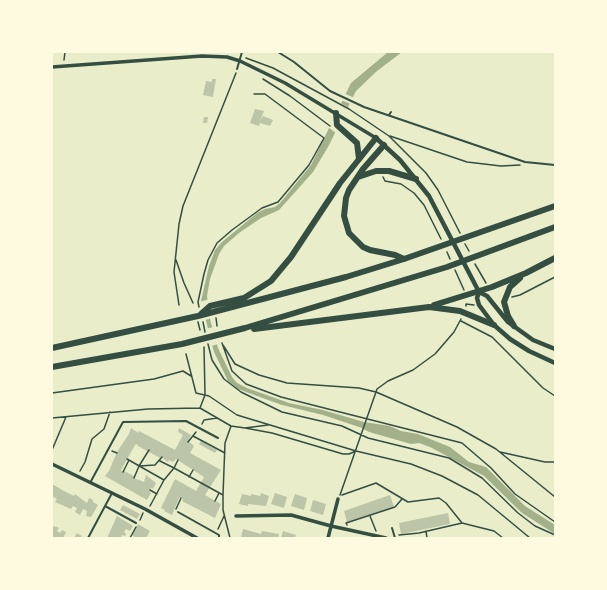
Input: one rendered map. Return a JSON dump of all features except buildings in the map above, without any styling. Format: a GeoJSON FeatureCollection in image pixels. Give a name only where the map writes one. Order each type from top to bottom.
{"type":"FeatureCollection","features":[{"type":"Feature","properties":{"kind":"highway"},"geometry":{"type":"LineString","coordinates":[[336,113],[337,125],[353,137],[359,146],[359,159]]}},
{"type":"Feature","properties":{"kind":"highway"},"geometry":{"type":"LineString","coordinates":[[52,348],[188,318],[199,318],[260,290],[279,272],[340,183],[376,138]]}},
{"type":"Feature","properties":{"kind":"highway"},"geometry":{"type":"LineString","coordinates":[[384,144],[358,177],[346,198],[344,216],[349,233],[359,243],[370,250],[395,255],[404,260]]}},
{"type":"Feature","properties":{"kind":"highway"},"geometry":{"type":"LineString","coordinates":[[358,177],[376,171],[389,171],[416,180]]}},
{"type":"Feature","properties":{"kind":"highway"},"geometry":{"type":"LineString","coordinates":[[225,306],[285,294],[404,260],[555,206]]}},
{"type":"Feature","properties":{"kind":"highway"},"geometry":{"type":"LineString","coordinates":[[52,367],[182,344],[232,332],[447,267],[555,227]]}},
{"type":"Feature","properties":{"kind":"highway"},"geometry":{"type":"LineString","coordinates":[[245,328],[429,307],[479,292],[526,273],[555,258]]}},
{"type":"Feature","properties":{"kind":"highway"},"geometry":{"type":"LineString","coordinates":[[514,326],[506,310],[506,296],[512,284],[526,273]]}},
{"type":"Feature","properties":{"kind":"highway"},"geometry":{"type":"LineString","coordinates":[[429,307],[460,311],[494,325]]}},
{"type":"Feature","properties":{"kind":"street"},"geometry":{"type":"LineString","coordinates":[[52,67],[202,56],[227,57],[240,61],[308,96],[358,126],[384,144],[416,180],[439,213],[479,292],[487,296],[501,314],[514,326],[533,340],[555,349]]}},
{"type":"Feature","properties":{"kind":"street"},"geometry":{"type":"LineString","coordinates":[[479,292],[477,298],[479,305],[494,325],[510,339],[528,351],[555,363]]}},
{"type":"Feature","properties":{"kind":"street"},"geometry":{"type":"LineString","coordinates":[[52,464],[148,511],[197,538]]}},
{"type":"Feature","properties":{"kind":"street"},"geometry":{"type":"LineString","coordinates":[[328,538],[339,498]]}},
{"type":"Feature","properties":{"kind":"street"},"geometry":{"type":"LineString","coordinates":[[236,516],[291,515],[331,526],[386,538]]}},
{"type":"Feature","properties":{"kind":"lane"},"geometry":{"type":"LineString","coordinates":[[237,69],[242,52]]}},
{"type":"Feature","properties":{"kind":"lane"},"geometry":{"type":"LineString","coordinates":[[278,52],[294,62],[330,91],[361,105],[525,162],[555,165]]}},
{"type":"Feature","properties":{"kind":"lane"},"geometry":{"type":"LineString","coordinates":[[90,483],[123,422],[186,421],[218,438]]}},
{"type":"Feature","properties":{"kind":"lane"},"geometry":{"type":"LineString","coordinates":[[88,538],[112,493]]}},
{"type":"Feature","properties":{"kind":"lane"},"geometry":{"type":"LineString","coordinates":[[105,506],[136,523]]}},
{"type":"Feature","properties":{"kind":"lane"},"geometry":{"type":"LineString","coordinates":[[176,511],[216,533],[219,535],[219,538]]}},
{"type":"Feature","properties":{"kind":"lane"},"geometry":{"type":"LineString","coordinates":[[392,528],[395,538]]}},
{"type":"Feature","properties":{"kind":"path"},"geometry":{"type":"LineString","coordinates":[[63,66],[65,52]]}},
{"type":"Feature","properties":{"kind":"path"},"geometry":{"type":"LineString","coordinates":[[240,61],[246,57],[258,61],[362,117],[389,136],[426,173],[448,209]]}},
{"type":"Feature","properties":{"kind":"path"},"geometry":{"type":"LineString","coordinates":[[179,305],[174,272],[179,224],[183,206],[237,69]]}},
{"type":"Feature","properties":{"kind":"path"},"geometry":{"type":"LineString","coordinates":[[264,79],[302,104],[332,128]]}},
{"type":"Feature","properties":{"kind":"path"},"geometry":{"type":"LineString","coordinates":[[200,309],[198,302],[204,274],[208,260],[217,243],[262,208],[278,202],[309,165],[324,138],[265,94],[254,94]]}},
{"type":"Feature","properties":{"kind":"path"},"geometry":{"type":"LineString","coordinates":[[389,136],[467,162],[501,166],[519,165],[525,162]]}},
{"type":"Feature","properties":{"kind":"path"},"geometry":{"type":"LineString","coordinates":[[176,258],[181,278],[193,303]]}},
{"type":"Feature","properties":{"kind":"path"},"geometry":{"type":"LineString","coordinates":[[509,301],[510,296],[520,295],[555,277]]}},
{"type":"Feature","properties":{"kind":"path"},"geometry":{"type":"LineString","coordinates":[[216,317],[217,326]]}},
{"type":"Feature","properties":{"kind":"path"},"geometry":{"type":"LineString","coordinates":[[199,318],[200,330]]}},
{"type":"Feature","properties":{"kind":"path"},"geometry":{"type":"LineString","coordinates":[[199,318],[212,360],[228,383],[241,392],[282,412],[338,425],[368,438],[449,458],[482,478],[518,513],[535,526],[555,536]]}},
{"type":"Feature","properties":{"kind":"path"},"geometry":{"type":"LineString","coordinates":[[339,498],[376,392],[380,387],[413,370],[435,354],[445,344],[461,321],[492,337],[543,388],[555,396]]}},
{"type":"Feature","properties":{"kind":"path"},"geometry":{"type":"LineString","coordinates":[[555,497],[499,452],[478,438],[457,428],[376,392],[359,388],[287,382],[249,371],[231,359],[222,343],[232,371],[246,384],[281,397],[462,443],[491,468],[515,494],[555,522]]}},
{"type":"Feature","properties":{"kind":"path"},"geometry":{"type":"LineString","coordinates":[[200,408],[205,395],[204,348]]}},
{"type":"Feature","properties":{"kind":"path"},"geometry":{"type":"LineString","coordinates":[[186,354],[196,393],[205,395],[236,415],[411,464],[442,476],[464,487],[492,506],[530,538]]}},
{"type":"Feature","properties":{"kind":"path"},"geometry":{"type":"LineString","coordinates":[[52,393],[154,379],[183,371],[191,376]]}},
{"type":"Feature","properties":{"kind":"path"},"geometry":{"type":"LineString","coordinates":[[52,418],[110,412],[200,408],[231,426],[272,433],[336,452],[349,454],[357,449]]}},
{"type":"Feature","properties":{"kind":"path"},"geometry":{"type":"LineString","coordinates":[[77,476],[85,462],[92,439],[104,429],[110,412]]}},
{"type":"Feature","properties":{"kind":"path"},"geometry":{"type":"LineString","coordinates":[[52,450],[66,417]]}},
{"type":"Feature","properties":{"kind":"path"},"geometry":{"type":"LineString","coordinates":[[188,442],[200,429],[204,420],[219,419]]}},
{"type":"Feature","properties":{"kind":"path"},"geometry":{"type":"LineString","coordinates":[[245,428],[270,424]]}},
{"type":"Feature","properties":{"kind":"path"},"geometry":{"type":"LineString","coordinates":[[230,538],[224,516],[223,495],[225,443],[231,426]]}},
{"type":"Feature","properties":{"kind":"path"},"geometry":{"type":"LineString","coordinates":[[193,436],[225,453]]}},
{"type":"Feature","properties":{"kind":"path"},"geometry":{"type":"LineString","coordinates":[[134,478],[139,466],[149,450]]}},
{"type":"Feature","properties":{"kind":"path"},"geometry":{"type":"LineString","coordinates":[[499,452],[546,462],[555,462]]}},
{"type":"Feature","properties":{"kind":"path"},"geometry":{"type":"LineString","coordinates":[[139,466],[151,466],[160,461],[162,457]]}},
{"type":"Feature","properties":{"kind":"path"},"geometry":{"type":"LineString","coordinates":[[123,472],[128,459],[164,480]]}},
{"type":"Feature","properties":{"kind":"path"},"geometry":{"type":"LineString","coordinates":[[148,511],[164,480],[174,468],[178,460]]}},
{"type":"Feature","properties":{"kind":"path"},"geometry":{"type":"LineString","coordinates":[[160,461],[223,495]]}},
{"type":"Feature","properties":{"kind":"path"},"geometry":{"type":"LineString","coordinates":[[189,477],[193,470]]}},
{"type":"Feature","properties":{"kind":"path"},"geometry":{"type":"LineString","coordinates":[[339,498],[358,488],[376,483],[402,499],[411,502],[439,498],[446,503],[462,523]]}},
{"type":"Feature","properties":{"kind":"path"},"geometry":{"type":"LineString","coordinates":[[150,490],[157,494]]}},
{"type":"Feature","properties":{"kind":"path"},"geometry":{"type":"LineString","coordinates":[[215,501],[219,493]]}},
{"type":"Feature","properties":{"kind":"path"},"geometry":{"type":"LineString","coordinates":[[176,511],[176,507],[181,498]]}},
{"type":"Feature","properties":{"kind":"path"},"geometry":{"type":"LineString","coordinates":[[346,529],[346,523],[386,512],[395,507],[402,499]]}},
{"type":"Feature","properties":{"kind":"path"},"geometry":{"type":"LineString","coordinates":[[216,533],[224,516]]}},
{"type":"Feature","properties":{"kind":"path"},"geometry":{"type":"LineString","coordinates":[[370,516],[378,536]]}},
{"type":"Feature","properties":{"kind":"path"},"geometry":{"type":"LineString","coordinates":[[399,538],[399,535],[408,535],[440,529],[462,523],[494,530],[503,538]]}},
{"type":"Feature","properties":{"kind":"path"},"geometry":{"type":"LineString","coordinates":[[426,531],[427,538]]}},
{"type":"Feature","properties":{"kind":"shaded area"},"geometry":{"type":"Polygon","coordinates":[[[388,52],[402,52],[377,71],[356,91],[328,147],[313,172],[279,210],[261,218],[239,233],[224,246],[219,254],[210,279],[207,296],[210,319],[218,348],[232,377],[237,383],[247,388],[289,403],[323,410],[364,422],[390,426],[401,431],[418,434],[450,447],[469,462],[486,467],[525,506],[555,525],[555,534],[522,513],[484,476],[430,447],[419,443],[411,444],[369,432],[362,428],[323,415],[282,405],[238,389],[228,381],[214,352],[201,301],[209,266],[215,250],[222,242],[257,213],[265,209],[275,207],[280,203],[311,165],[351,83],[388,52]]]}},
{"type":"Feature","properties":{"kind":"pier"},"geometry":{"type":"Polygon","coordinates":[[[343,93],[355,98],[353,105],[341,100],[343,93]]]}},
{"type":"Feature","properties":{"kind":"pier"},"geometry":{"type":"Polygon","coordinates":[[[339,102],[351,109],[337,134],[328,127],[339,102]]]}},
{"type":"Feature","properties":{"kind":"pier"},"geometry":{"type":"Polygon","coordinates":[[[210,299],[212,318],[202,321],[199,302],[210,299]]]}},
{"type":"Feature","properties":{"kind":"pier"},"geometry":{"type":"Polygon","coordinates":[[[214,327],[219,344],[210,346],[204,329],[214,327]]]}}]}
